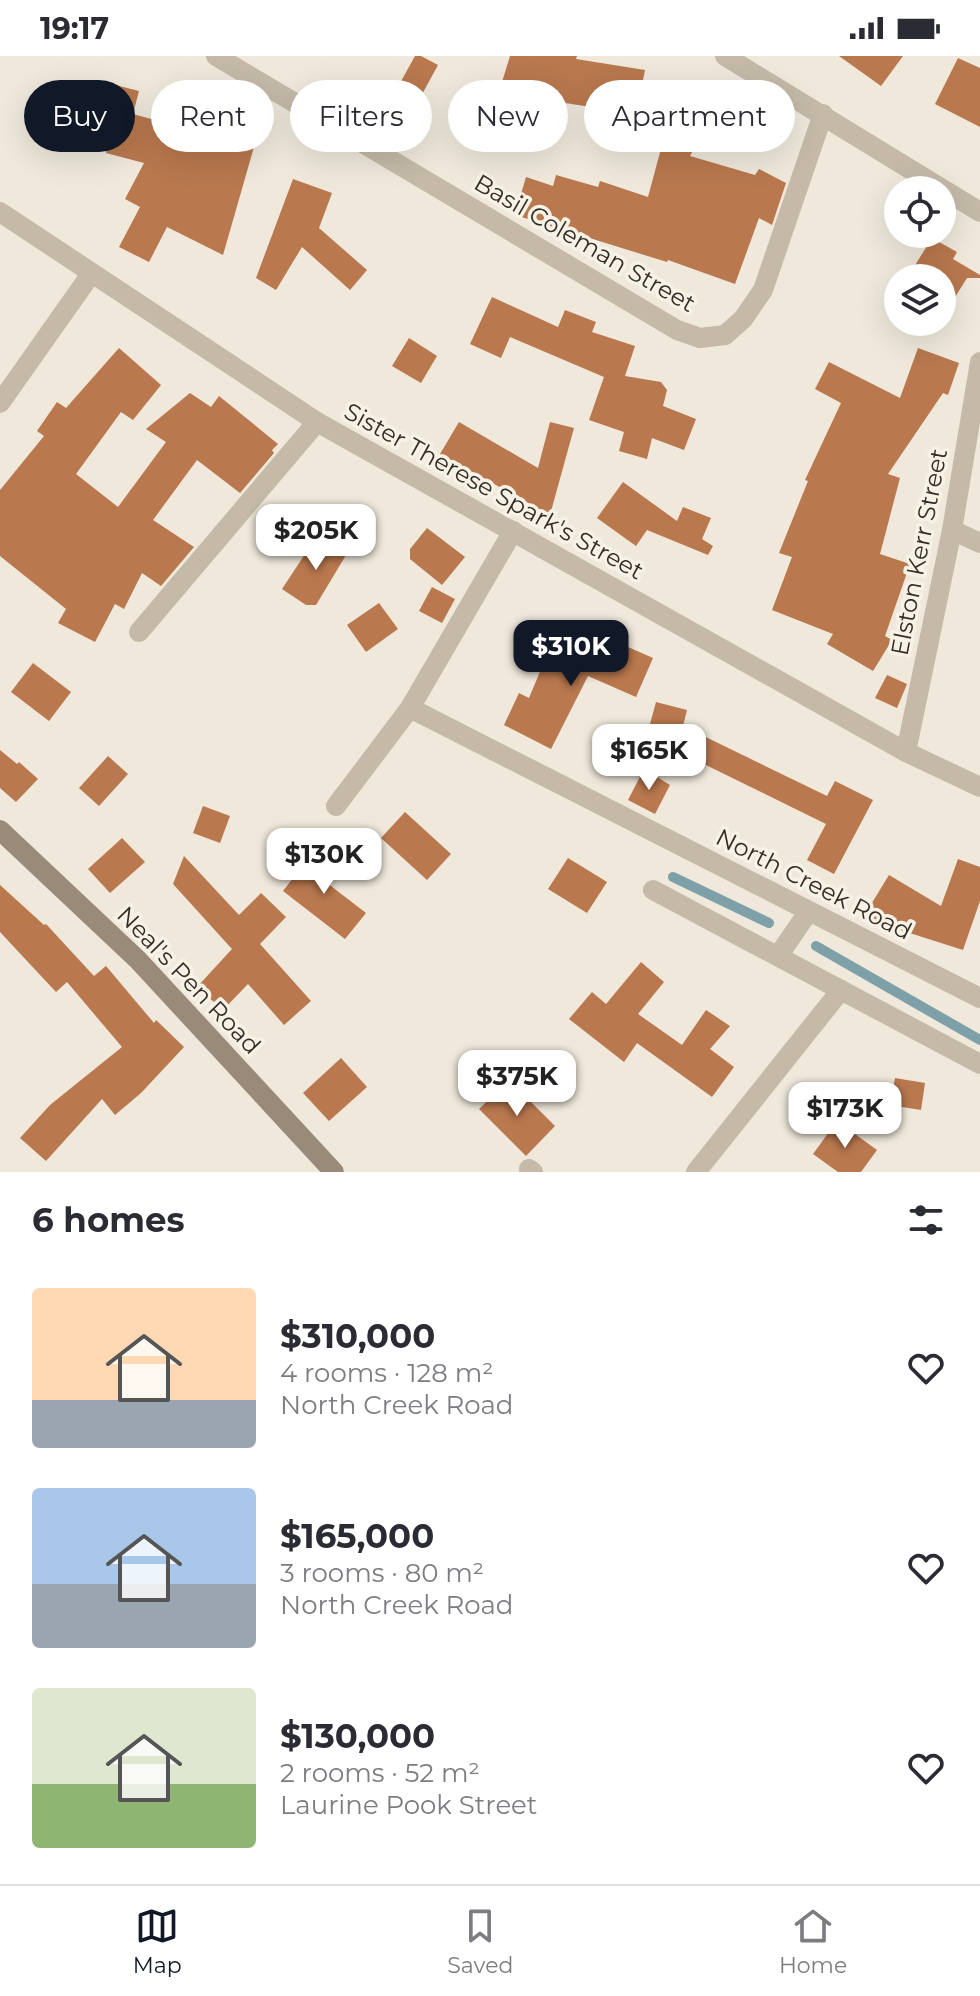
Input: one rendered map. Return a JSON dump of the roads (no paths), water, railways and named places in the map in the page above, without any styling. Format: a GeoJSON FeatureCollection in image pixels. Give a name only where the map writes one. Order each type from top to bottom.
{"type":"FeatureCollection","features":[{"type":"Feature","properties":{"kind":"street","name":"Basil Coleman Street"},"geometry":{"type":"LineString","coordinates":[[216,56],[677,330],[700,338],[725,335],[743,319],[763,290],[823,114]]}},
{"type":"Feature","properties":{"kind":"street"},"geometry":{"type":"LineString","coordinates":[[725,56],[980,212]]}},
{"type":"Feature","properties":{"kind":"street","name":"Sister Therese Spark's Street"},"geometry":{"type":"LineString","coordinates":[[0,212],[317,422],[906,752],[980,787]]}},
{"type":"Feature","properties":{"kind":"street"},"geometry":{"type":"LineString","coordinates":[[0,403],[91,274]]}},
{"type":"Feature","properties":{"kind":"street","name":"Elston Kerr Street"},"geometry":{"type":"LineString","coordinates":[[906,752],[952,530],[980,362]]}},
{"type":"Feature","properties":{"kind":"street"},"geometry":{"type":"LineString","coordinates":[[139,632],[317,422]]}},
{"type":"Feature","properties":{"kind":"street"},"geometry":{"type":"LineString","coordinates":[[952,530],[980,543]]}},
{"type":"Feature","properties":{"kind":"street"},"geometry":{"type":"LineString","coordinates":[[336,806],[410,708],[513,531]]}},
{"type":"Feature","properties":{"kind":"street","name":"North Creek Road"},"geometry":{"type":"LineString","coordinates":[[410,708],[980,998]]}},
{"type":"Feature","properties":{"kind":"street","name":"Neal's Pen Road"},"geometry":{"type":"LineString","coordinates":[[0,830],[138,960],[334,1172]]}},
{"type":"Feature","properties":{"kind":"street"},"geometry":{"type":"LineString","coordinates":[[653,890],[980,1064]]}},
{"type":"Feature","properties":{"kind":"street"},"geometry":{"type":"LineString","coordinates":[[778,956],[809,911]]}},
{"type":"Feature","properties":{"kind":"street"},"geometry":{"type":"LineString","coordinates":[[696,1172],[841,990]]}},
{"type":"Feature","properties":{"kind":"waterway"},"geometry":{"type":"LineString","coordinates":[[673,877],[769,923]]}},
{"type":"Feature","properties":{"kind":"waterway"},"geometry":{"type":"LineString","coordinates":[[816,946],[980,1040]]}}]}
